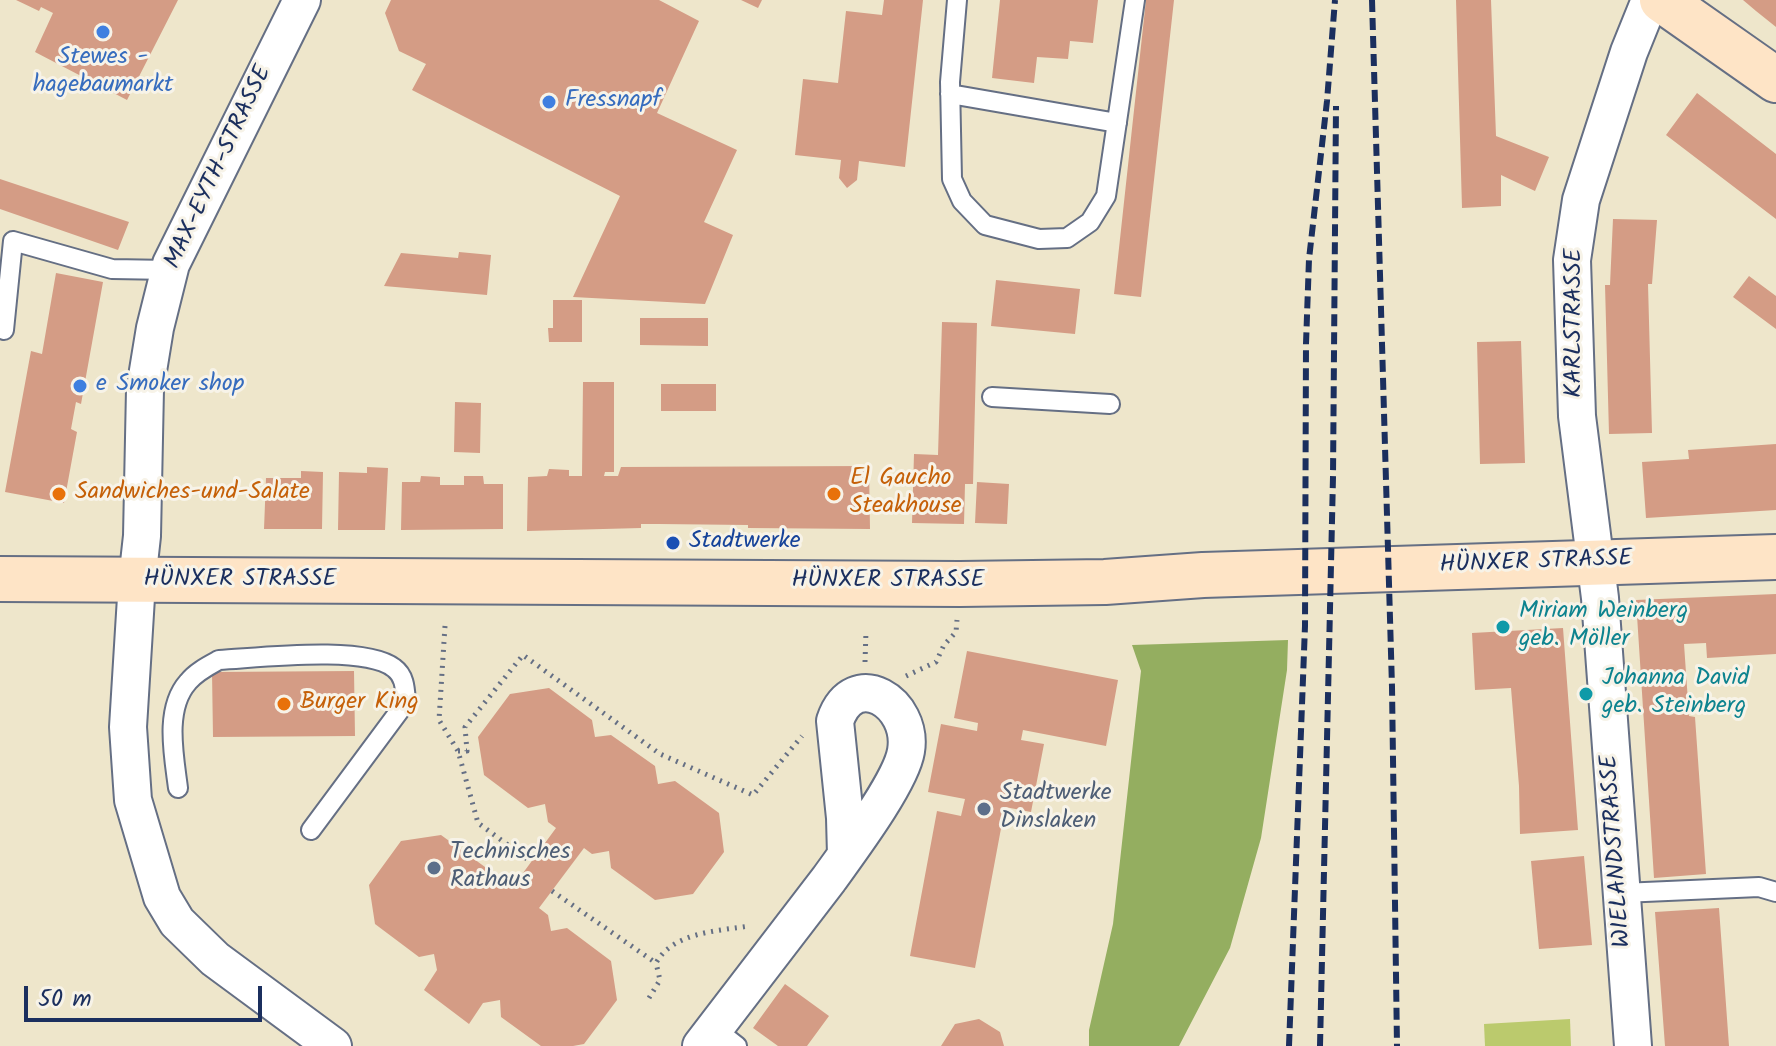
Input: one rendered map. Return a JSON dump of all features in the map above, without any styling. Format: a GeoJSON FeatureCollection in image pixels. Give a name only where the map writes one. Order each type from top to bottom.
{"type":"FeatureCollection","features":[{"type":"Feature","properties":{"kind":"main road"},"geometry":{"type":"LineString","coordinates":[[1662,0],[1776,80]]}},
{"type":"Feature","properties":{"kind":"main road","name":"HÜNXER STRASSE"},"geometry":{"type":"LineString","coordinates":[[0,579],[1091,582],[1203,575],[1776,557]]}},
{"type":"Feature","properties":{"kind":"street","name":"MAX-EYTH-STRASSE"},"geometry":{"type":"LineString","coordinates":[[302,0],[170,270],[155,328],[145,389],[142,536],[128,727],[133,800],[162,897],[177,922],[215,959],[333,1046]]}},
{"type":"Feature","properties":{"kind":"street","name":"KARLSTRASSE"},"geometry":{"type":"LineString","coordinates":[[1595,561],[1577,416],[1572,260],[1581,200],[1629,52],[1650,0]]}},
{"type":"Feature","properties":{"kind":"street","name":"WIELANDSTRASSE"},"geometry":{"type":"LineString","coordinates":[[1595,561],[1633,1046]]}},
{"type":"Feature","properties":{"kind":"street"},"geometry":{"type":"LineString","coordinates":[[717,1040],[846,855],[897,776],[906,751],[906,736],[900,717],[890,701],[879,695],[848,697],[835,721],[846,855]]}},
{"type":"Feature","properties":{"kind":"lane"},"geometry":{"type":"LineString","coordinates":[[957,0],[950,94],[952,179],[962,201],[985,225],[1039,239],[1067,238],[1090,222],[1106,196],[1135,0]]}},
{"type":"Feature","properties":{"kind":"lane"},"geometry":{"type":"LineString","coordinates":[[950,94],[1117,123]]}},
{"type":"Feature","properties":{"kind":"lane"},"geometry":{"type":"LineString","coordinates":[[4,330],[13,241],[112,269],[170,270]]}},
{"type":"Feature","properties":{"kind":"lane"},"geometry":{"type":"LineString","coordinates":[[992,397],[1110,404]]}},
{"type":"Feature","properties":{"kind":"lane"},"geometry":{"type":"LineString","coordinates":[[178,788],[173,742],[176,706],[186,683],[202,669],[219,660],[346,654],[378,659],[396,669],[405,683],[406,702],[311,830]]}},
{"type":"Feature","properties":{"kind":"lane"},"geometry":{"type":"LineString","coordinates":[[1622,893],[1759,887],[1776,892]]}},
{"type":"Feature","properties":{"kind":"path"},"geometry":{"type":"LineString","coordinates":[[445,626],[439,720],[458,751],[478,823],[531,862]]}},
{"type":"Feature","properties":{"kind":"path"},"geometry":{"type":"LineString","coordinates":[[879,695],[911,672],[936,662],[944,645],[956,632]]}},
{"type":"Feature","properties":{"kind":"path"},"geometry":{"type":"LineString","coordinates":[[458,751],[467,751],[465,727],[523,655],[660,754],[753,795],[807,730],[835,721]]}},
{"type":"Feature","properties":{"kind":"path"},"geometry":{"type":"LineString","coordinates":[[552,891],[656,963],[660,980],[649,998]]}},
{"type":"Feature","properties":{"kind":"path"},"geometry":{"type":"LineString","coordinates":[[656,963],[664,949],[699,934],[751,926]]}},
{"type":"Feature","properties":{"kind":"green space"},"geometry":{"type":"Polygon","coordinates":[[[1288,640],[1287,670],[1261,838],[1230,948],[1179,1046],[1089,1046],[1089,1030],[1113,924],[1141,671],[1132,645],[1288,640]]]}},
{"type":"Feature","properties":{"kind":"green space"},"geometry":{"type":"Polygon","coordinates":[[[1570,1019],[1571,1046],[1485,1046],[1484,1024],[1570,1019]]]}},
{"type":"Feature","properties":{"kind":"building","name":"Stewes - hagebaumarkt"},"geometry":{"type":"Polygon","coordinates":[[[16,0],[178,0],[127,100],[35,52],[53,13],[41,7],[39,11],[16,0]]]}},
{"type":"Feature","properties":{"kind":"building","name":"Fressnapf"},"geometry":{"type":"Polygon","coordinates":[[[391,0],[659,0],[699,21],[657,113],[737,150],[704,222],[733,235],[705,304],[573,297],[620,196],[412,90],[426,64],[399,51],[385,13],[391,0]]]}},
{"type":"Feature","properties":{"kind":"building"},"geometry":{"type":"Polygon","coordinates":[[[741,0],[762,0],[758,8],[741,0]]]}},
{"type":"Feature","properties":{"kind":"building"},"geometry":{"type":"Polygon","coordinates":[[[884,0],[923,0],[905,167],[859,161],[857,180],[847,188],[839,178],[841,160],[795,155],[803,79],[838,83],[846,11],[882,15],[884,0]]]}},
{"type":"Feature","properties":{"kind":"building"},"geometry":{"type":"Polygon","coordinates":[[[1000,0],[1098,0],[1093,43],[1070,41],[1068,59],[1037,57],[1034,83],[992,78],[1000,0]]]}},
{"type":"Feature","properties":{"kind":"building"},"geometry":{"type":"Polygon","coordinates":[[[1146,0],[1174,0],[1141,297],[1114,294],[1146,0]]]}},
{"type":"Feature","properties":{"kind":"building"},"geometry":{"type":"Polygon","coordinates":[[[1456,0],[1491,0],[1496,136],[1549,157],[1535,191],[1501,175],[1501,206],[1462,208],[1456,0]]]}},
{"type":"Feature","properties":{"kind":"building"},"geometry":{"type":"Polygon","coordinates":[[[1743,0],[1776,0],[1776,27],[1756,11],[1743,0]]]}},
{"type":"Feature","properties":{"kind":"building"},"geometry":{"type":"Polygon","coordinates":[[[1697,93],[1776,154],[1776,219],[1666,135],[1697,93]]]}},
{"type":"Feature","properties":{"kind":"building"},"geometry":{"type":"Polygon","coordinates":[[[0,179],[129,222],[118,250],[0,209],[0,179]]]}},
{"type":"Feature","properties":{"kind":"building"},"geometry":{"type":"Polygon","coordinates":[[[1613,219],[1657,220],[1652,284],[1648,284],[1652,433],[1609,434],[1605,285],[1610,285],[1613,219]]]}},
{"type":"Feature","properties":{"kind":"building"},"geometry":{"type":"Polygon","coordinates":[[[459,252],[491,255],[487,295],[384,286],[401,253],[458,258],[459,252]]]}},
{"type":"Feature","properties":{"kind":"building"},"geometry":{"type":"Polygon","coordinates":[[[56,273],[103,282],[81,404],[76,402],[71,429],[77,432],[64,503],[5,492],[31,351],[42,354],[56,273]]]}},
{"type":"Feature","properties":{"kind":"building"},"geometry":{"type":"Polygon","coordinates":[[[1749,276],[1776,296],[1776,329],[1733,297],[1749,276]]]}},
{"type":"Feature","properties":{"kind":"building"},"geometry":{"type":"Polygon","coordinates":[[[996,280],[1080,289],[1075,334],[991,326],[996,280]]]}},
{"type":"Feature","properties":{"kind":"building"},"geometry":{"type":"Polygon","coordinates":[[[553,300],[582,300],[582,342],[549,342],[548,328],[553,328],[553,300]]]}},
{"type":"Feature","properties":{"kind":"building"},"geometry":{"type":"Polygon","coordinates":[[[640,318],[708,318],[708,346],[640,345],[640,318]]]}},
{"type":"Feature","properties":{"kind":"building"},"geometry":{"type":"Polygon","coordinates":[[[942,322],[977,323],[973,484],[965,484],[964,524],[912,523],[914,454],[938,455],[942,322]]]}},
{"type":"Feature","properties":{"kind":"building"},"geometry":{"type":"Polygon","coordinates":[[[1521,341],[1525,463],[1480,464],[1477,342],[1521,341]]]}},
{"type":"Feature","properties":{"kind":"building"},"geometry":{"type":"Polygon","coordinates":[[[583,382],[614,382],[614,472],[605,472],[604,476],[618,476],[621,467],[869,466],[870,529],[641,524],[641,528],[527,531],[528,477],[547,476],[549,469],[569,470],[569,476],[582,476],[583,382]]]}},
{"type":"Feature","properties":{"kind":"building"},"geometry":{"type":"Polygon","coordinates":[[[661,384],[716,384],[716,411],[661,411],[661,384]]]}},
{"type":"Feature","properties":{"kind":"building"},"geometry":{"type":"Polygon","coordinates":[[[455,402],[481,403],[480,453],[454,452],[455,402]]]}},
{"type":"Feature","properties":{"kind":"building"},"geometry":{"type":"Polygon","coordinates":[[[1776,444],[1776,510],[1646,518],[1642,462],[1689,459],[1688,450],[1776,444]]]}},
{"type":"Feature","properties":{"kind":"building"},"geometry":{"type":"Polygon","coordinates":[[[367,467],[388,468],[385,530],[338,530],[339,472],[367,473],[367,467]]]}},
{"type":"Feature","properties":{"kind":"building"},"geometry":{"type":"Polygon","coordinates":[[[301,471],[323,472],[322,529],[264,529],[266,478],[301,478],[301,471]]]}},
{"type":"Feature","properties":{"kind":"building"},"geometry":{"type":"Polygon","coordinates":[[[421,476],[440,477],[440,485],[464,485],[464,476],[483,476],[484,484],[503,484],[503,529],[401,530],[402,482],[420,482],[421,476]]]}},
{"type":"Feature","properties":{"kind":"building"},"geometry":{"type":"Polygon","coordinates":[[[977,482],[1009,484],[1007,524],[975,523],[977,482]]]}},
{"type":"Feature","properties":{"kind":"building"},"geometry":{"type":"Polygon","coordinates":[[[1776,594],[1776,654],[1707,658],[1706,643],[1684,644],[1689,716],[1695,717],[1706,874],[1654,878],[1636,600],[1776,594]]]}},
{"type":"Feature","properties":{"kind":"building"},"geometry":{"type":"Polygon","coordinates":[[[1563,628],[1578,830],[1520,834],[1511,688],[1475,690],[1472,633],[1563,628]]]}},
{"type":"Feature","properties":{"kind":"building","name":"Stadtwerke Dinslaken"},"geometry":{"type":"Polygon","coordinates":[[[967,651],[1118,680],[1106,746],[1023,730],[1021,740],[1044,744],[1031,812],[1005,807],[975,968],[910,956],[937,811],[961,816],[965,799],[928,792],[941,724],[977,731],[978,723],[954,718],[967,651]]]}},
{"type":"Feature","properties":{"kind":"building","name":"Burger King"},"geometry":{"type":"Polygon","coordinates":[[[354,671],[355,736],[213,737],[212,672],[354,671]]]}},
{"type":"Feature","properties":{"kind":"building","name":"Technisches Rathaus"},"geometry":{"type":"Polygon","coordinates":[[[549,688],[592,720],[595,737],[611,735],[655,766],[658,784],[675,781],[719,813],[724,852],[693,894],[655,900],[611,868],[609,851],[592,854],[584,848],[539,908],[548,915],[551,931],[567,928],[611,961],[617,1000],[584,1044],[573,1046],[541,1046],[501,1017],[500,1000],[483,1003],[469,1024],[424,990],[437,970],[434,954],[419,957],[375,924],[369,885],[401,841],[441,835],[485,867],[488,885],[504,883],[512,888],[556,828],[548,822],[545,804],[528,808],[484,775],[478,737],[510,694],[549,688]]]}},
{"type":"Feature","properties":{"kind":"building"},"geometry":{"type":"Polygon","coordinates":[[[1584,856],[1592,945],[1539,949],[1531,861],[1584,856]]]}},
{"type":"Feature","properties":{"kind":"building"},"geometry":{"type":"Polygon","coordinates":[[[1719,908],[1729,1046],[1665,1046],[1655,912],[1719,908]]]}},
{"type":"Feature","properties":{"kind":"building"},"geometry":{"type":"Polygon","coordinates":[[[785,984],[829,1016],[807,1046],[778,1046],[753,1028],[785,984]]]}},
{"type":"Feature","properties":{"kind":"building"},"geometry":{"type":"Polygon","coordinates":[[[979,1019],[1000,1032],[1004,1046],[941,1046],[955,1024],[979,1019]]]}},
{"type":"Feature","properties":{"kind":"railway"},"geometry":{"type":"LineString","coordinates":[[1289,1046],[1305,626],[1309,259],[1335,0]]}},
{"type":"Feature","properties":{"kind":"railway"},"geometry":{"type":"LineString","coordinates":[[1372,0],[1392,687],[1397,1046]]}},
{"type":"Feature","properties":{"kind":"railway"},"geometry":{"type":"LineString","coordinates":[[1320,1046],[1333,477],[1336,106]]}},
{"type":"Feature","properties":{"kind":"place","name":"Stewes - hagebaumarkt"},"geometry":{"type":"Point","coordinates":[103,32]}},
{"type":"Feature","properties":{"kind":"place","name":"Fressnapf"},"geometry":{"type":"Point","coordinates":[549,102]}},
{"type":"Feature","properties":{"kind":"place","name":"e Smoker shop"},"geometry":{"type":"Point","coordinates":[80,386]}},
{"type":"Feature","properties":{"kind":"place","name":"Sandwiches-und-Salate"},"geometry":{"type":"Point","coordinates":[59,494]}},
{"type":"Feature","properties":{"kind":"place","name":"El Gaucho Steakhouse"},"geometry":{"type":"Point","coordinates":[834,494]}},
{"type":"Feature","properties":{"kind":"place","name":"Stadtwerke"},"geometry":{"type":"Point","coordinates":[673,543]}},
{"type":"Feature","properties":{"kind":"place","name":"Miriam Weinberg geb. Möller"},"geometry":{"type":"Point","coordinates":[1503,627]}},
{"type":"Feature","properties":{"kind":"place","name":"Johanna David geb. Steinberg"},"geometry":{"type":"Point","coordinates":[1586,694]}},
{"type":"Feature","properties":{"kind":"place","name":"Burger King"},"geometry":{"type":"Point","coordinates":[284,704]}},
{"type":"Feature","properties":{"kind":"place","name":"Stadtwerke Dinslaken"},"geometry":{"type":"Point","coordinates":[984,809]}},
{"type":"Feature","properties":{"kind":"place","name":"Technisches Rathaus"},"geometry":{"type":"Point","coordinates":[434,868]}}]}
